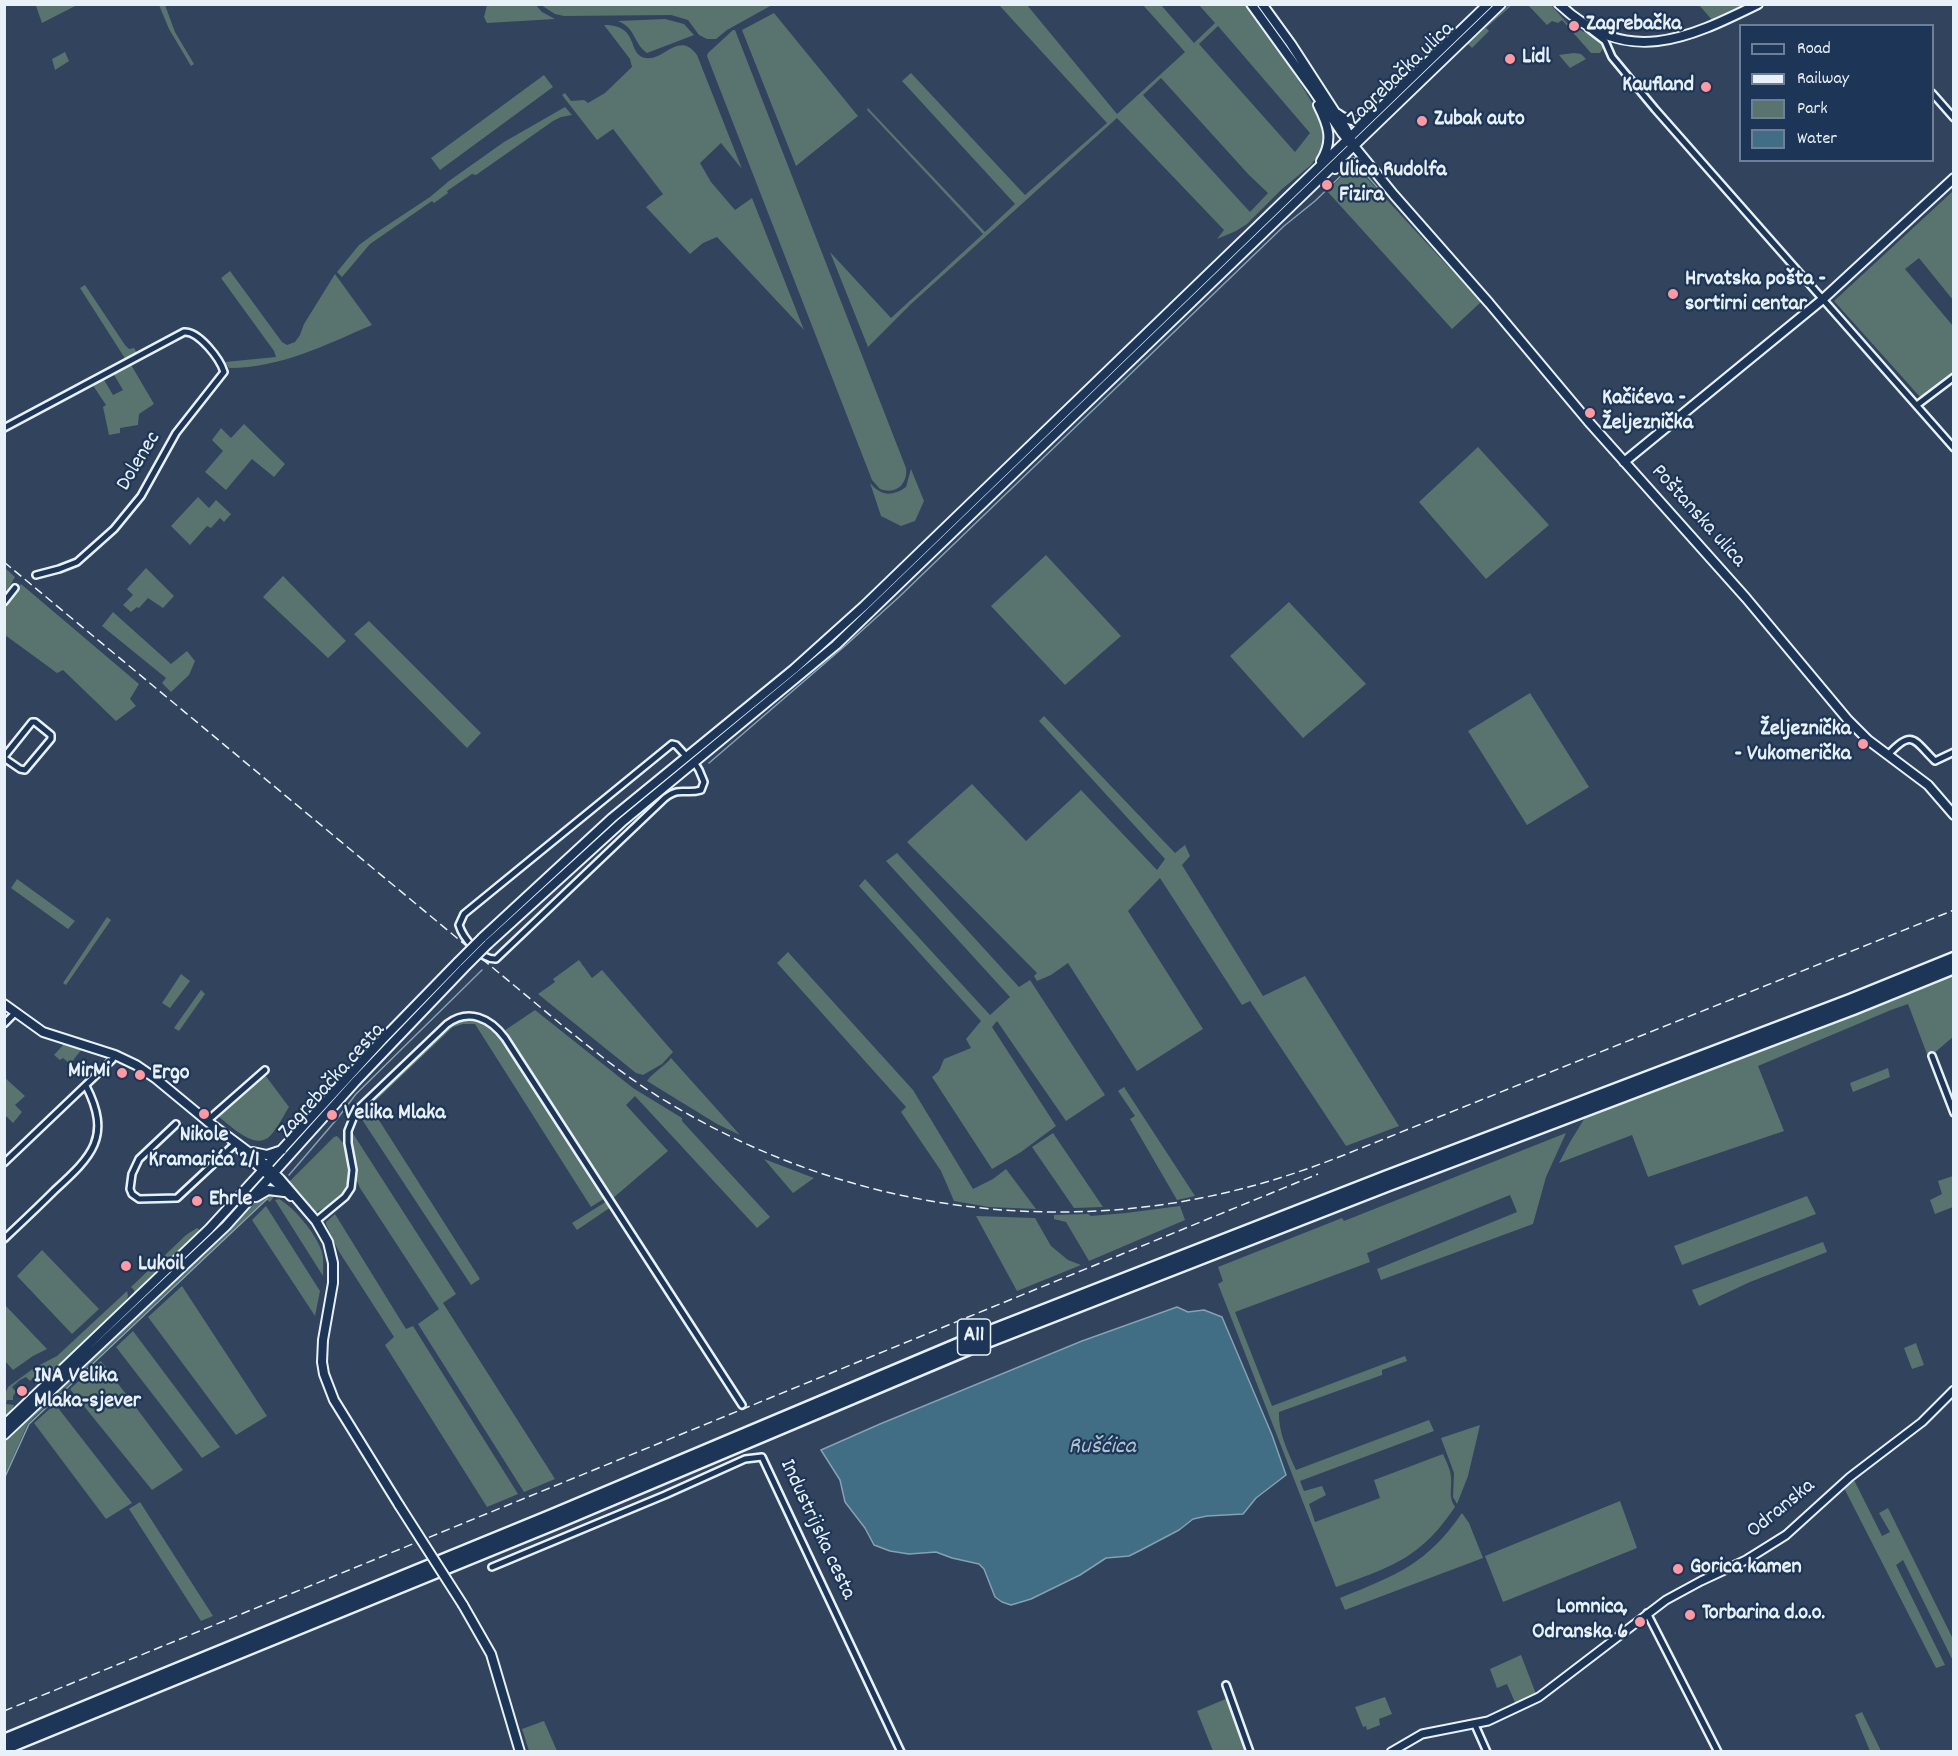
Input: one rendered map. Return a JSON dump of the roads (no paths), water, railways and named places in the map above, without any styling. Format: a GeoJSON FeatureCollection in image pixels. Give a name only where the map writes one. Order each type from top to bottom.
{"type":"FeatureCollection","features":[{"type":"Feature","properties":{"kind":"highway","name":"A11"},"geometry":{"type":"LineString","coordinates":[[4,1740],[550,1516],[965,1341],[1385,1177],[1850,1000],[1953,958]]}},
{"type":"Feature","properties":{"kind":"highway","name":"A11"},"geometry":{"type":"LineString","coordinates":[[4,1749],[565,1519],[969,1349],[1378,1189],[1853,1009],[1953,968]]}},
{"type":"Feature","properties":{"kind":"main road"},"geometry":{"type":"LineString","coordinates":[[1251,4],[1349,139]]}},
{"type":"Feature","properties":{"kind":"main road"},"geometry":{"type":"LineString","coordinates":[[1262,4],[1291,44],[1349,139]]}},
{"type":"Feature","properties":{"kind":"main road","name":"Zagrebačka ulica"},"geometry":{"type":"LineString","coordinates":[[1312,174],[1488,4]]}},
{"type":"Feature","properties":{"kind":"main road"},"geometry":{"type":"LineString","coordinates":[[1483,21],[1496,4]]}},
{"type":"Feature","properties":{"kind":"main road","name":"Zagrebačka ulica"},"geometry":{"type":"LineString","coordinates":[[1319,180],[1501,4]]}},
{"type":"Feature","properties":{"kind":"main road"},"geometry":{"type":"LineString","coordinates":[[1560,4],[1582,23],[1613,37],[1629,41],[1656,42],[1688,36],[1752,6]]}},
{"type":"Feature","properties":{"kind":"main road"},"geometry":{"type":"LineString","coordinates":[[1312,174],[1326,152],[1329,138],[1327,124],[1314,98],[1313,90]]}},
{"type":"Feature","properties":{"kind":"main road"},"geometry":{"type":"LineString","coordinates":[[1334,111],[1342,117],[1354,120],[1363,119],[1379,110]]}},
{"type":"Feature","properties":{"kind":"main road","name":"Poštanska ulica"},"geometry":{"type":"LineString","coordinates":[[1349,139],[1624,462],[1746,598],[1848,720],[1868,740],[1917,775],[1939,796],[1953,815]]}},
{"type":"Feature","properties":{"kind":"main road"},"geometry":{"type":"LineString","coordinates":[[1319,180],[1340,166],[1349,163],[1362,165],[1379,176]]}},
{"type":"Feature","properties":{"kind":"main road","name":"Zagrebačka cesta"},"geometry":{"type":"LineString","coordinates":[[4,1425],[269,1173],[464,968],[485,941],[596,833],[794,669],[864,606],[1312,174]]}},
{"type":"Feature","properties":{"kind":"main road"},"geometry":{"type":"LineString","coordinates":[[1624,462],[1823,299],[1953,178]]}},
{"type":"Feature","properties":{"kind":"main road","name":"Zagrebačka cesta"},"geometry":{"type":"LineString","coordinates":[[4,1436],[179,1272],[252,1198],[283,1150],[382,1040],[458,962],[817,661],[1319,180]]}},
{"type":"Feature","properties":{"kind":"main road"},"geometry":{"type":"LineString","coordinates":[[4,1004],[43,1032],[115,1055],[136,1065],[248,1151],[284,1192]]}},
{"type":"Feature","properties":{"kind":"main road"},"geometry":{"type":"LineString","coordinates":[[236,1143],[295,1198],[316,1221],[328,1242],[333,1263],[333,1283],[323,1340],[324,1374],[334,1400],[463,1605],[491,1654],[520,1752]]}},
{"type":"Feature","properties":{"kind":"main road"},"geometry":{"type":"LineString","coordinates":[[248,1151],[267,1155],[283,1150]]}},
{"type":"Feature","properties":{"kind":"main road"},"geometry":{"type":"LineString","coordinates":[[252,1198],[268,1190],[284,1192],[295,1198]]}},
{"type":"Feature","properties":{"kind":"street"},"geometry":{"type":"LineString","coordinates":[[1582,23],[1603,39],[1609,52],[1655,109],[1953,448]]}},
{"type":"Feature","properties":{"kind":"street"},"geometry":{"type":"LineString","coordinates":[[1934,95],[1953,118]]}},
{"type":"Feature","properties":{"kind":"street","name":"Dolenec"},"geometry":{"type":"LineString","coordinates":[[4,428],[175,335],[191,332],[200,338],[225,372],[182,426],[141,496],[114,529],[77,562],[36,575]]}},
{"type":"Feature","properties":{"kind":"street"},"geometry":{"type":"LineString","coordinates":[[1917,405],[1953,377]]}},
{"type":"Feature","properties":{"kind":"street"},"geometry":{"type":"LineString","coordinates":[[4,602],[15,588]]}},
{"type":"Feature","properties":{"kind":"street"},"geometry":{"type":"LineString","coordinates":[[32,722],[51,735],[51,739],[27,769],[20,769],[4,757],[32,722]]}},
{"type":"Feature","properties":{"kind":"street"},"geometry":{"type":"LineString","coordinates":[[1888,755],[1907,740],[1918,742],[1935,761],[1953,752]]}},
{"type":"Feature","properties":{"kind":"street"},"geometry":{"type":"LineString","coordinates":[[687,757],[676,745],[672,744],[464,914],[459,925],[467,940],[486,957],[493,960],[498,958],[665,798],[679,790],[696,792],[701,790],[704,782],[694,762]]}},
{"type":"Feature","properties":{"kind":"street"},"geometry":{"type":"LineString","coordinates":[[4,1024],[16,1012]]}},
{"type":"Feature","properties":{"kind":"street"},"geometry":{"type":"LineString","coordinates":[[316,1221],[345,1197],[351,1188],[353,1170],[348,1137],[350,1124],[356,1111],[447,1024],[462,1016],[484,1019],[494,1025],[505,1038],[742,1405]]}},
{"type":"Feature","properties":{"kind":"street"},"geometry":{"type":"LineString","coordinates":[[4,1163],[86,1086],[115,1055]]}},
{"type":"Feature","properties":{"kind":"street"},"geometry":{"type":"LineString","coordinates":[[1932,1056],[1953,1113]]}},
{"type":"Feature","properties":{"kind":"street"},"geometry":{"type":"LineString","coordinates":[[207,1121],[265,1070]]}},
{"type":"Feature","properties":{"kind":"street"},"geometry":{"type":"LineString","coordinates":[[4,1239],[82,1164],[93,1148],[97,1135],[97,1115],[86,1086]]}},
{"type":"Feature","properties":{"kind":"street"},"geometry":{"type":"LineString","coordinates":[[176,1124],[136,1164],[130,1189],[136,1197],[143,1199],[177,1198],[236,1143]]}},
{"type":"Feature","properties":{"kind":"street","name":"Odranska"},"geometry":{"type":"LineString","coordinates":[[1391,1752],[1429,1732],[1475,1725],[1532,1702],[1674,1594],[1746,1560],[1777,1542],[1850,1477],[1922,1422],[1953,1390]]}},
{"type":"Feature","properties":{"kind":"street","name":"Industrijska cesta"},"geometry":{"type":"LineString","coordinates":[[492,1567],[665,1496],[745,1459],[762,1457],[901,1752]]}},
{"type":"Feature","properties":{"kind":"street"},"geometry":{"type":"LineString","coordinates":[[1647,1613],[1718,1752]]}},
{"type":"Feature","properties":{"kind":"street"},"geometry":{"type":"LineString","coordinates":[[1226,1685],[1250,1752]]}},
{"type":"Feature","properties":{"kind":"street"},"geometry":{"type":"LineString","coordinates":[[1475,1725],[1487,1752]]}},
{"type":"Feature","properties":{"kind":"water","name":"Rušćica"},"geometry":{"type":"Polygon","coordinates":[[[1177,1307],[1188,1312],[1204,1310],[1222,1317],[1272,1435],[1286,1475],[1256,1498],[1243,1514],[1193,1519],[1179,1530],[1129,1556],[1106,1558],[1080,1575],[1031,1599],[1011,1605],[995,1597],[984,1569],[979,1564],[936,1552],[909,1554],[890,1551],[874,1545],[865,1528],[845,1502],[840,1480],[821,1450],[1082,1341],[1177,1307]]]}},
{"type":"Feature","properties":{"kind":"waterway"},"geometry":{"type":"LineString","coordinates":[[709,763],[899,597],[1284,226],[1315,201],[1346,171],[1351,169],[1361,171],[1381,192]]}},
{"type":"Feature","properties":{"kind":"waterway"},"geometry":{"type":"LineString","coordinates":[[289,1175],[356,1094],[482,970]]}},
{"type":"Feature","properties":{"kind":"waterway"},"geometry":{"type":"LineString","coordinates":[[4,1479],[29,1424],[267,1199]]}},
{"type":"Feature","properties":{"kind":"railway"},"geometry":{"type":"LineString","coordinates":[[4,562],[563,1026],[641,1085],[730,1136],[795,1164],[861,1185],[928,1201],[997,1210],[1067,1212],[1137,1208],[1206,1197],[1260,1184],[1349,1153],[1954,910]]}},
{"type":"Feature","properties":{"kind":"railway"},"geometry":{"type":"LineString","coordinates":[[4,1711],[1318,1174]]}},
{"type":"Feature","properties":{"kind":"place","name":"Zagrebačka"},"geometry":{"type":"Point","coordinates":[1574,26]}},
{"type":"Feature","properties":{"kind":"place","name":"Lidl"},"geometry":{"type":"Point","coordinates":[1510,59]}},
{"type":"Feature","properties":{"kind":"place","name":"Kaufland"},"geometry":{"type":"Point","coordinates":[1706,87]}},
{"type":"Feature","properties":{"kind":"place","name":"Zubak auto"},"geometry":{"type":"Point","coordinates":[1422,121]}},
{"type":"Feature","properties":{"kind":"place","name":"Ulica Rudolfa Fizira"},"geometry":{"type":"Point","coordinates":[1327,185]}},
{"type":"Feature","properties":{"kind":"place","name":"Hrvatska pošta - sortirni centar"},"geometry":{"type":"Point","coordinates":[1673,294]}},
{"type":"Feature","properties":{"kind":"place","name":"Kačićeva - Željeznička"},"geometry":{"type":"Point","coordinates":[1590,413]}},
{"type":"Feature","properties":{"kind":"place","name":"Željeznička - Vukomerička"},"geometry":{"type":"Point","coordinates":[1863,744]}},
{"type":"Feature","properties":{"kind":"place","name":"MirMi"},"geometry":{"type":"Point","coordinates":[122,1073]}},
{"type":"Feature","properties":{"kind":"place","name":"Ergo"},"geometry":{"type":"Point","coordinates":[140,1075]}},
{"type":"Feature","properties":{"kind":"place","name":"Nikole Kramarića 2/1"},"geometry":{"type":"Point","coordinates":[204,1114]}},
{"type":"Feature","properties":{"kind":"place","name":"Velika Mlaka"},"geometry":{"type":"Point","coordinates":[332,1115]}},
{"type":"Feature","properties":{"kind":"place","name":"Ehrle"},"geometry":{"type":"Point","coordinates":[197,1201]}},
{"type":"Feature","properties":{"kind":"place","name":"Lukoil"},"geometry":{"type":"Point","coordinates":[126,1266]}},
{"type":"Feature","properties":{"kind":"place","name":"INA Velika Mlaka-sjever"},"geometry":{"type":"Point","coordinates":[22,1391]}},
{"type":"Feature","properties":{"kind":"place","name":"Gorica kamen"},"geometry":{"type":"Point","coordinates":[1678,1569]}},
{"type":"Feature","properties":{"kind":"place","name":"Torbarina d.o.o."},"geometry":{"type":"Point","coordinates":[1690,1615]}},
{"type":"Feature","properties":{"kind":"place","name":"Lomnica, Odranska 6"},"geometry":{"type":"Point","coordinates":[1640,1622]}}]}
